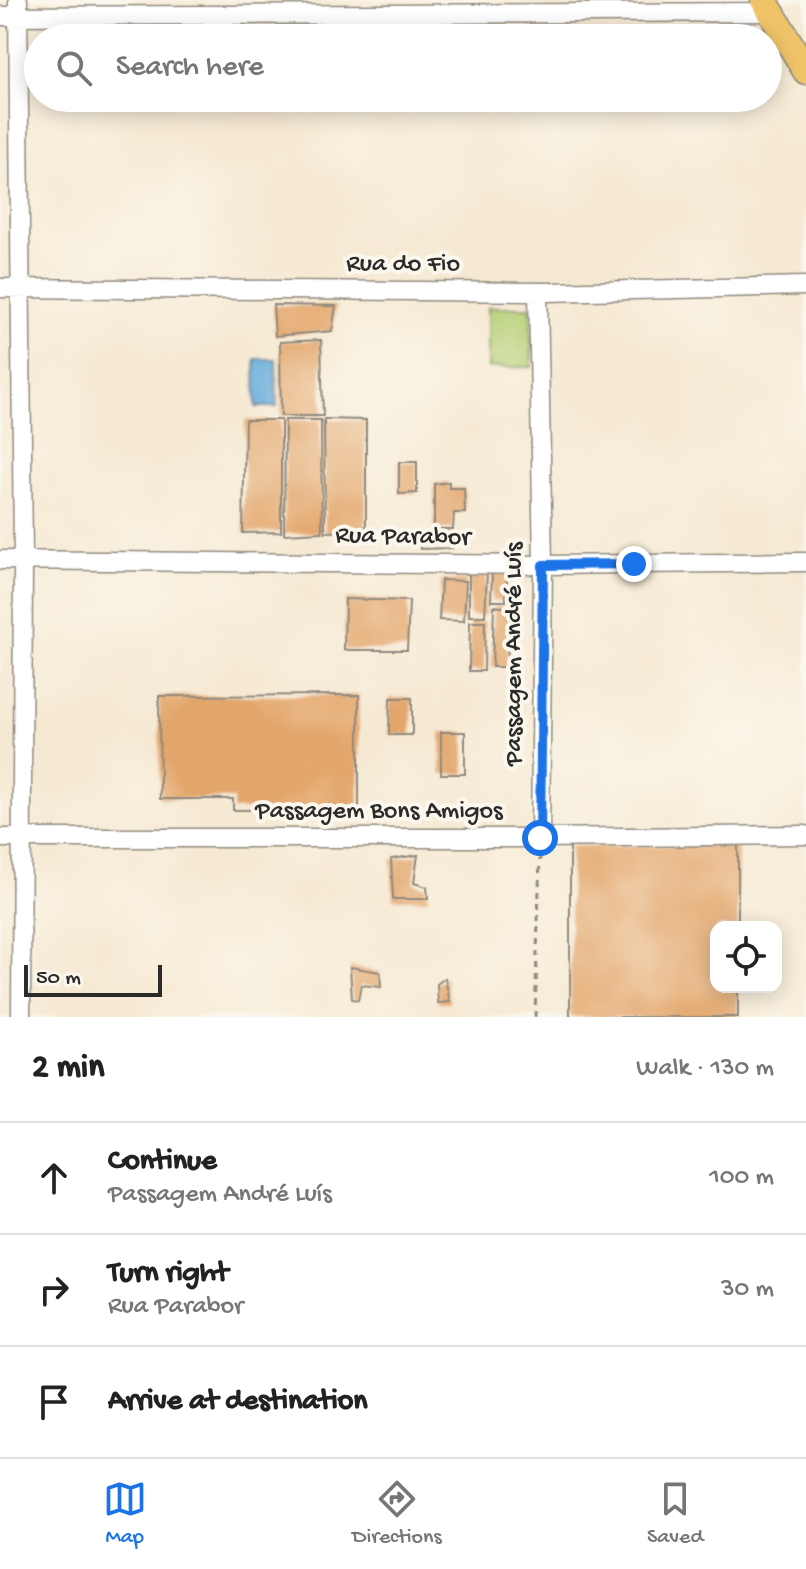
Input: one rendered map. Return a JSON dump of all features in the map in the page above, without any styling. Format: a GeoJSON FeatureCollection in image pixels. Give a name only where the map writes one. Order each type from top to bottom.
{"type":"FeatureCollection","features":[{"type":"Feature","properties":{"kind":"highway"},"geometry":{"type":"LineString","coordinates":[[768,6],[779,24]]}},
{"type":"Feature","properties":{"kind":"highway"},"geometry":{"type":"LineString","coordinates":[[782,29],[803,64]]}},
{"type":"Feature","properties":{"kind":"street"},"geometry":{"type":"LineString","coordinates":[[21,1017],[21,288],[12,11],[768,6]]}},
{"type":"Feature","properties":{"kind":"street","name":"Rua do Fio"},"geometry":{"type":"LineString","coordinates":[[0,288],[538,292],[806,286]]}},
{"type":"Feature","properties":{"kind":"street","name":"Passagem André Luís"},"geometry":{"type":"LineString","coordinates":[[538,292],[543,565],[540,838]]}},
{"type":"Feature","properties":{"kind":"street","name":"Rua Parabor"},"geometry":{"type":"LineString","coordinates":[[0,560],[543,565],[806,562]]}},
{"type":"Feature","properties":{"kind":"street","name":"Passagem Bons Amigos"},"geometry":{"type":"LineString","coordinates":[[0,838],[806,835]]}},
{"type":"Feature","properties":{"kind":"path"},"geometry":{"type":"LineString","coordinates":[[535,1017],[540,838]]}},
{"type":"Feature","properties":{"kind":"green space"},"geometry":{"type":"Polygon","coordinates":[[[488,307],[531,307],[532,367],[488,368],[488,307]]]}},
{"type":"Feature","properties":{"kind":"water"},"geometry":{"type":"Polygon","coordinates":[[[255,359],[276,359],[277,407],[256,407],[255,359]]]}},
{"type":"Feature","properties":{"kind":"building"},"geometry":{"type":"Polygon","coordinates":[[[273,305],[336,306],[332,331],[275,336],[273,305]]]}},
{"type":"Feature","properties":{"kind":"building"},"geometry":{"type":"Polygon","coordinates":[[[321,340],[323,416],[281,416],[280,342],[321,340]]]}},
{"type":"Feature","properties":{"kind":"building"},"geometry":{"type":"Polygon","coordinates":[[[324,419],[366,420],[366,531],[325,532],[324,419]]]}},
{"type":"Feature","properties":{"kind":"building"},"geometry":{"type":"Polygon","coordinates":[[[245,420],[281,420],[281,532],[243,533],[245,420]]]}},
{"type":"Feature","properties":{"kind":"building"},"geometry":{"type":"Polygon","coordinates":[[[285,420],[321,420],[322,532],[284,534],[285,420]]]}},
{"type":"Feature","properties":{"kind":"building"},"geometry":{"type":"Polygon","coordinates":[[[399,462],[417,462],[417,493],[399,494],[399,462]]]}},
{"type":"Feature","properties":{"kind":"building"},"geometry":{"type":"Polygon","coordinates":[[[449,482],[449,488],[464,488],[465,513],[454,513],[453,529],[434,529],[434,484],[449,482]]]}},
{"type":"Feature","properties":{"kind":"building"},"geometry":{"type":"Polygon","coordinates":[[[453,532],[453,548],[420,549],[420,536],[453,532]]]}},
{"type":"Feature","properties":{"kind":"building"},"geometry":{"type":"Polygon","coordinates":[[[469,571],[487,572],[485,616],[469,616],[469,571]]]}},
{"type":"Feature","properties":{"kind":"building"},"geometry":{"type":"Polygon","coordinates":[[[492,572],[507,573],[506,601],[491,601],[492,572]]]}},
{"type":"Feature","properties":{"kind":"building"},"geometry":{"type":"Polygon","coordinates":[[[441,580],[466,581],[464,621],[439,620],[441,580]]]}},
{"type":"Feature","properties":{"kind":"building"},"geometry":{"type":"Polygon","coordinates":[[[345,599],[409,601],[407,650],[344,650],[345,599]]]}},
{"type":"Feature","properties":{"kind":"building"},"geometry":{"type":"Polygon","coordinates":[[[494,606],[509,608],[507,667],[492,667],[494,606]]]}},
{"type":"Feature","properties":{"kind":"building"},"geometry":{"type":"Polygon","coordinates":[[[470,622],[485,622],[484,671],[469,671],[470,622]]]}},
{"type":"Feature","properties":{"kind":"building"},"geometry":{"type":"Polygon","coordinates":[[[359,695],[359,809],[233,810],[233,799],[160,799],[159,696],[359,695]]]}},
{"type":"Feature","properties":{"kind":"building"},"geometry":{"type":"Polygon","coordinates":[[[390,698],[412,698],[412,735],[389,735],[390,698]]]}},
{"type":"Feature","properties":{"kind":"building"},"geometry":{"type":"Polygon","coordinates":[[[441,732],[465,732],[465,774],[441,774],[441,732]]]}},
{"type":"Feature","properties":{"kind":"building"},"geometry":{"type":"Polygon","coordinates":[[[738,845],[738,921],[710,921],[710,993],[738,993],[738,1017],[570,1017],[570,846],[738,845]]]}},
{"type":"Feature","properties":{"kind":"building"},"geometry":{"type":"Polygon","coordinates":[[[418,855],[414,883],[427,887],[428,899],[393,899],[391,859],[418,855]]]}},
{"type":"Feature","properties":{"kind":"building"},"geometry":{"type":"Polygon","coordinates":[[[350,967],[380,972],[381,987],[361,985],[358,1000],[352,999],[350,967]]]}},
{"type":"Feature","properties":{"kind":"building"},"geometry":{"type":"Polygon","coordinates":[[[445,978],[450,1002],[438,1003],[437,984],[445,978]]]}},
{"type":"Feature","properties":{"kind":"route"},"geometry":{"type":"LineString","coordinates":[[540,838],[543,565],[634,564]]}}]}
